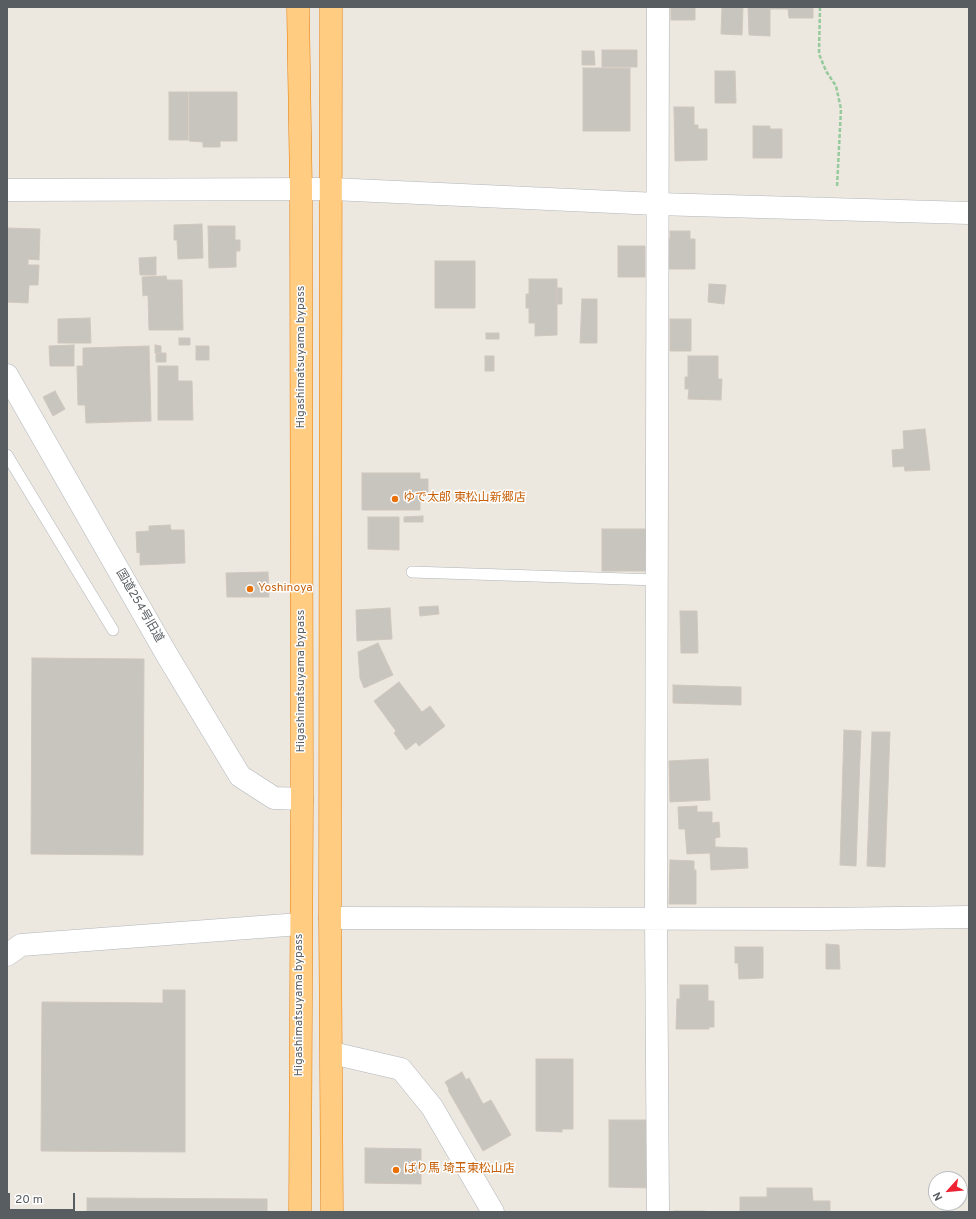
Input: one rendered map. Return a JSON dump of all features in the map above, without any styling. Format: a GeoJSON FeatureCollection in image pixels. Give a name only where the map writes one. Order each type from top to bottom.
{"type":"FeatureCollection","features":[{"type":"Feature","properties":{"kind":"highway","name":"Higashimatsuyama bypass"},"geometry":{"type":"LineString","coordinates":[[298,7],[301,189],[302,799],[300,924],[300,1212]]}},
{"type":"Feature","properties":{"kind":"highway"},"geometry":{"type":"LineString","coordinates":[[331,7],[330,918],[332,1212]]}},
{"type":"Feature","properties":{"kind":"street"},"geometry":{"type":"LineString","coordinates":[[658,7],[656,918],[658,1212]]}},
{"type":"Feature","properties":{"kind":"street"},"geometry":{"type":"LineString","coordinates":[[7,190],[332,189],[657,204],[969,213]]}},
{"type":"Feature","properties":{"kind":"street","name":"国道254号旧道"},"geometry":{"type":"LineString","coordinates":[[7,375],[167,654],[240,776],[274,798],[302,799]]}},
{"type":"Feature","properties":{"kind":"street"},"geometry":{"type":"LineString","coordinates":[[330,918],[825,919],[969,917]]}},
{"type":"Feature","properties":{"kind":"street"},"geometry":{"type":"LineString","coordinates":[[7,955],[21,945],[300,924]]}},
{"type":"Feature","properties":{"kind":"street"},"geometry":{"type":"LineString","coordinates":[[332,1053],[401,1068],[432,1107],[493,1212]]}},
{"type":"Feature","properties":{"kind":"lane"},"geometry":{"type":"LineString","coordinates":[[7,455],[113,630]]}},
{"type":"Feature","properties":{"kind":"lane"},"geometry":{"type":"LineString","coordinates":[[412,572],[657,580]]}},
{"type":"Feature","properties":{"kind":"path"},"geometry":{"type":"LineString","coordinates":[[820,7],[819,54],[826,71],[836,86],[841,109],[836,210]]}},
{"type":"Feature","properties":{"kind":"building"},"geometry":{"type":"Polygon","coordinates":[[[671,7],[695,7],[695,20],[671,20],[671,7]]]}},
{"type":"Feature","properties":{"kind":"building"},"geometry":{"type":"Polygon","coordinates":[[[722,7],[743,7],[742,35],[721,34],[722,7]]]}},
{"type":"Feature","properties":{"kind":"building"},"geometry":{"type":"Polygon","coordinates":[[[748,7],[813,7],[813,18],[789,18],[788,9],[770,9],[770,36],[749,35],[748,7]]]}},
{"type":"Feature","properties":{"kind":"building"},"geometry":{"type":"Polygon","coordinates":[[[602,50],[637,50],[637,67],[602,67],[602,50]]]}},
{"type":"Feature","properties":{"kind":"building"},"geometry":{"type":"Polygon","coordinates":[[[582,51],[594,51],[595,65],[582,65],[582,51]]]}},
{"type":"Feature","properties":{"kind":"building"},"geometry":{"type":"Polygon","coordinates":[[[583,68],[630,68],[630,131],[583,131],[583,68]]]}},
{"type":"Feature","properties":{"kind":"building"},"geometry":{"type":"Polygon","coordinates":[[[715,71],[735,71],[736,103],[715,103],[715,71]]]}},
{"type":"Feature","properties":{"kind":"building"},"geometry":{"type":"Polygon","coordinates":[[[169,92],[188,92],[188,140],[169,140],[169,92]]]}},
{"type":"Feature","properties":{"kind":"building"},"geometry":{"type":"Polygon","coordinates":[[[189,92],[237,92],[237,141],[220,141],[220,147],[203,147],[203,142],[189,141],[189,92]]]}},
{"type":"Feature","properties":{"kind":"building"},"geometry":{"type":"Polygon","coordinates":[[[674,107],[694,107],[694,125],[698,125],[698,129],[707,129],[707,160],[675,161],[674,107]]]}},
{"type":"Feature","properties":{"kind":"building"},"geometry":{"type":"Polygon","coordinates":[[[753,126],[770,126],[770,129],[782,129],[782,158],[753,158],[753,126]]]}},
{"type":"Feature","properties":{"kind":"building"},"geometry":{"type":"Polygon","coordinates":[[[202,224],[203,258],[178,259],[177,240],[174,240],[174,225],[202,224]]]}},
{"type":"Feature","properties":{"kind":"building"},"geometry":{"type":"Polygon","coordinates":[[[208,226],[235,226],[235,240],[240,240],[240,251],[236,251],[236,267],[209,268],[208,226]]]}},
{"type":"Feature","properties":{"kind":"building"},"geometry":{"type":"Polygon","coordinates":[[[7,228],[40,229],[39,260],[28,259],[28,265],[39,265],[38,285],[29,285],[28,303],[7,302],[7,228]]]}},
{"type":"Feature","properties":{"kind":"building"},"geometry":{"type":"Polygon","coordinates":[[[670,231],[690,231],[690,239],[695,239],[695,269],[668,269],[668,239],[670,239],[670,231]]]}},
{"type":"Feature","properties":{"kind":"building"},"geometry":{"type":"Polygon","coordinates":[[[618,246],[645,246],[645,277],[618,277],[618,246]]]}},
{"type":"Feature","properties":{"kind":"building"},"geometry":{"type":"Polygon","coordinates":[[[156,257],[156,275],[140,275],[139,258],[156,257]]]}},
{"type":"Feature","properties":{"kind":"building"},"geometry":{"type":"Polygon","coordinates":[[[435,261],[475,261],[475,308],[435,308],[435,261]]]}},
{"type":"Feature","properties":{"kind":"building"},"geometry":{"type":"Polygon","coordinates":[[[166,276],[167,280],[182,280],[183,330],[149,330],[148,295],[143,296],[142,277],[166,276]]]}},
{"type":"Feature","properties":{"kind":"building"},"geometry":{"type":"Polygon","coordinates":[[[529,279],[557,279],[557,335],[535,336],[535,323],[529,323],[529,308],[526,308],[526,294],[529,294],[529,279]]]}},
{"type":"Feature","properties":{"kind":"building"},"geometry":{"type":"Polygon","coordinates":[[[709,284],[726,285],[724,304],[708,302],[709,284]]]}},
{"type":"Feature","properties":{"kind":"building"},"geometry":{"type":"Polygon","coordinates":[[[557,288],[562,288],[562,304],[557,304],[557,288]]]}},
{"type":"Feature","properties":{"kind":"building"},"geometry":{"type":"Polygon","coordinates":[[[582,299],[597,299],[597,343],[580,343],[582,299]]]}},
{"type":"Feature","properties":{"kind":"building"},"geometry":{"type":"Polygon","coordinates":[[[90,318],[91,343],[58,343],[58,319],[90,318]]]}},
{"type":"Feature","properties":{"kind":"building"},"geometry":{"type":"Polygon","coordinates":[[[670,319],[691,319],[691,351],[670,351],[670,319]]]}},
{"type":"Feature","properties":{"kind":"building"},"geometry":{"type":"Polygon","coordinates":[[[486,333],[499,333],[499,339],[486,339],[486,333]]]}},
{"type":"Feature","properties":{"kind":"building"},"geometry":{"type":"Polygon","coordinates":[[[179,338],[190,338],[190,345],[179,345],[179,338]]]}},
{"type":"Feature","properties":{"kind":"building"},"geometry":{"type":"Polygon","coordinates":[[[74,345],[74,366],[50,366],[49,346],[74,345]]]}},
{"type":"Feature","properties":{"kind":"building"},"geometry":{"type":"Polygon","coordinates":[[[155,345],[161,346],[161,353],[155,353],[155,345]]]}},
{"type":"Feature","properties":{"kind":"building"},"geometry":{"type":"Polygon","coordinates":[[[149,346],[151,421],[86,423],[85,405],[78,405],[77,366],[83,366],[83,348],[149,346]]]}},
{"type":"Feature","properties":{"kind":"building"},"geometry":{"type":"Polygon","coordinates":[[[196,346],[209,346],[209,360],[196,360],[196,346]]]}},
{"type":"Feature","properties":{"kind":"building"},"geometry":{"type":"Polygon","coordinates":[[[156,353],[166,353],[166,362],[156,362],[156,353]]]}},
{"type":"Feature","properties":{"kind":"building"},"geometry":{"type":"Polygon","coordinates":[[[485,356],[494,356],[494,371],[485,371],[485,356]]]}},
{"type":"Feature","properties":{"kind":"building"},"geometry":{"type":"Polygon","coordinates":[[[688,356],[718,356],[718,379],[722,379],[721,400],[688,399],[689,389],[685,389],[685,377],[688,377],[688,356]]]}},
{"type":"Feature","properties":{"kind":"building"},"geometry":{"type":"Polygon","coordinates":[[[158,366],[178,366],[178,381],[192,381],[193,420],[158,420],[158,366]]]}},
{"type":"Feature","properties":{"kind":"building"},"geometry":{"type":"Polygon","coordinates":[[[55,391],[65,409],[53,416],[43,397],[55,391]]]}},
{"type":"Feature","properties":{"kind":"building"},"geometry":{"type":"Polygon","coordinates":[[[925,429],[930,470],[905,471],[904,466],[893,467],[892,450],[904,449],[903,431],[925,429]]]}},
{"type":"Feature","properties":{"kind":"building"},"geometry":{"type":"Polygon","coordinates":[[[362,473],[420,473],[420,479],[428,479],[428,493],[420,493],[420,510],[362,510],[362,473]]]}},
{"type":"Feature","properties":{"kind":"building"},"geometry":{"type":"Polygon","coordinates":[[[423,516],[423,522],[404,522],[404,517],[423,516]]]}},
{"type":"Feature","properties":{"kind":"building"},"geometry":{"type":"Polygon","coordinates":[[[368,517],[399,517],[399,550],[368,549],[368,517]]]}},
{"type":"Feature","properties":{"kind":"building"},"geometry":{"type":"Polygon","coordinates":[[[170,525],[171,530],[184,530],[185,563],[140,565],[140,552],[137,553],[136,532],[149,531],[149,526],[170,525]]]}},
{"type":"Feature","properties":{"kind":"building"},"geometry":{"type":"Polygon","coordinates":[[[602,529],[650,529],[650,571],[602,571],[602,529]]]}},
{"type":"Feature","properties":{"kind":"building"},"geometry":{"type":"Polygon","coordinates":[[[268,572],[269,597],[227,597],[226,573],[268,572]]]}},
{"type":"Feature","properties":{"kind":"building"},"geometry":{"type":"Polygon","coordinates":[[[438,606],[439,614],[420,616],[419,607],[438,606]]]}},
{"type":"Feature","properties":{"kind":"building"},"geometry":{"type":"Polygon","coordinates":[[[390,608],[392,639],[357,641],[356,610],[390,608]]]}},
{"type":"Feature","properties":{"kind":"building"},"geometry":{"type":"Polygon","coordinates":[[[680,611],[697,611],[698,653],[681,653],[680,611]]]}},
{"type":"Feature","properties":{"kind":"building"},"geometry":{"type":"Polygon","coordinates":[[[378,643],[393,675],[364,688],[360,678],[358,652],[378,643]]]}},
{"type":"Feature","properties":{"kind":"building"},"geometry":{"type":"Polygon","coordinates":[[[32,658],[144,659],[143,855],[31,854],[32,658]]]}},
{"type":"Feature","properties":{"kind":"building"},"geometry":{"type":"Polygon","coordinates":[[[399,682],[422,712],[430,706],[445,726],[419,746],[416,742],[406,750],[394,733],[396,731],[374,701],[399,682]]]}},
{"type":"Feature","properties":{"kind":"building"},"geometry":{"type":"Polygon","coordinates":[[[673,685],[741,687],[741,705],[673,703],[673,685]]]}},
{"type":"Feature","properties":{"kind":"building"},"geometry":{"type":"Polygon","coordinates":[[[844,730],[861,731],[856,866],[840,865],[844,730]]]}},
{"type":"Feature","properties":{"kind":"building"},"geometry":{"type":"Polygon","coordinates":[[[872,732],[890,732],[885,867],[867,866],[872,732]]]}},
{"type":"Feature","properties":{"kind":"building"},"geometry":{"type":"Polygon","coordinates":[[[708,759],[710,800],[670,802],[669,761],[708,759]]]}},
{"type":"Feature","properties":{"kind":"building"},"geometry":{"type":"Polygon","coordinates":[[[697,806],[697,812],[712,812],[712,823],[719,822],[720,837],[715,838],[715,847],[747,848],[748,868],[711,870],[710,853],[687,854],[685,829],[679,829],[678,807],[697,806]]]}},
{"type":"Feature","properties":{"kind":"building"},"geometry":{"type":"Polygon","coordinates":[[[670,860],[694,861],[694,870],[696,870],[696,904],[669,904],[670,860]]]}},
{"type":"Feature","properties":{"kind":"building"},"geometry":{"type":"Polygon","coordinates":[[[826,944],[839,945],[840,969],[826,969],[826,944]]]}},
{"type":"Feature","properties":{"kind":"building"},"geometry":{"type":"Polygon","coordinates":[[[735,947],[763,947],[763,978],[739,979],[738,963],[735,963],[735,947]]]}},
{"type":"Feature","properties":{"kind":"building"},"geometry":{"type":"Polygon","coordinates":[[[680,985],[708,985],[708,1001],[714,1001],[714,1027],[709,1027],[709,1029],[676,1029],[677,999],[680,999],[680,985]]]}},
{"type":"Feature","properties":{"kind":"building"},"geometry":{"type":"Polygon","coordinates":[[[163,990],[185,990],[185,1152],[41,1151],[42,1002],[163,1003],[163,990]]]}},
{"type":"Feature","properties":{"kind":"building"},"geometry":{"type":"Polygon","coordinates":[[[536,1059],[573,1059],[573,1129],[562,1129],[562,1132],[536,1131],[536,1059]]]}},
{"type":"Feature","properties":{"kind":"building"},"geometry":{"type":"Polygon","coordinates":[[[462,1072],[466,1080],[469,1078],[483,1104],[491,1100],[511,1135],[483,1151],[448,1090],[449,1089],[445,1082],[462,1072]]]}},
{"type":"Feature","properties":{"kind":"building"},"geometry":{"type":"Polygon","coordinates":[[[609,1120],[651,1120],[651,1188],[609,1187],[609,1120]]]}},
{"type":"Feature","properties":{"kind":"building"},"geometry":{"type":"Polygon","coordinates":[[[365,1148],[421,1149],[421,1184],[365,1183],[365,1148]]]}},
{"type":"Feature","properties":{"kind":"building"},"geometry":{"type":"Polygon","coordinates":[[[767,1188],[812,1188],[813,1201],[830,1201],[830,1212],[740,1212],[740,1197],[767,1197],[767,1188]]]}},
{"type":"Feature","properties":{"kind":"building"},"geometry":{"type":"Polygon","coordinates":[[[87,1198],[267,1199],[267,1212],[87,1212],[87,1198]]]}},
{"type":"Feature","properties":{"kind":"building"},"geometry":{"type":"Polygon","coordinates":[[[705,1211],[705,1212],[674,1212],[705,1211]]]}},
{"type":"Feature","properties":{"kind":"place","name":"ゆで太郎 東松山新郷店"},"geometry":{"type":"Point","coordinates":[395,499]}},
{"type":"Feature","properties":{"kind":"place","name":"Yoshinoya"},"geometry":{"type":"Point","coordinates":[250,589]}},
{"type":"Feature","properties":{"kind":"place","name":"ばり馬 埼玉東松山店"},"geometry":{"type":"Point","coordinates":[396,1170]}}]}
